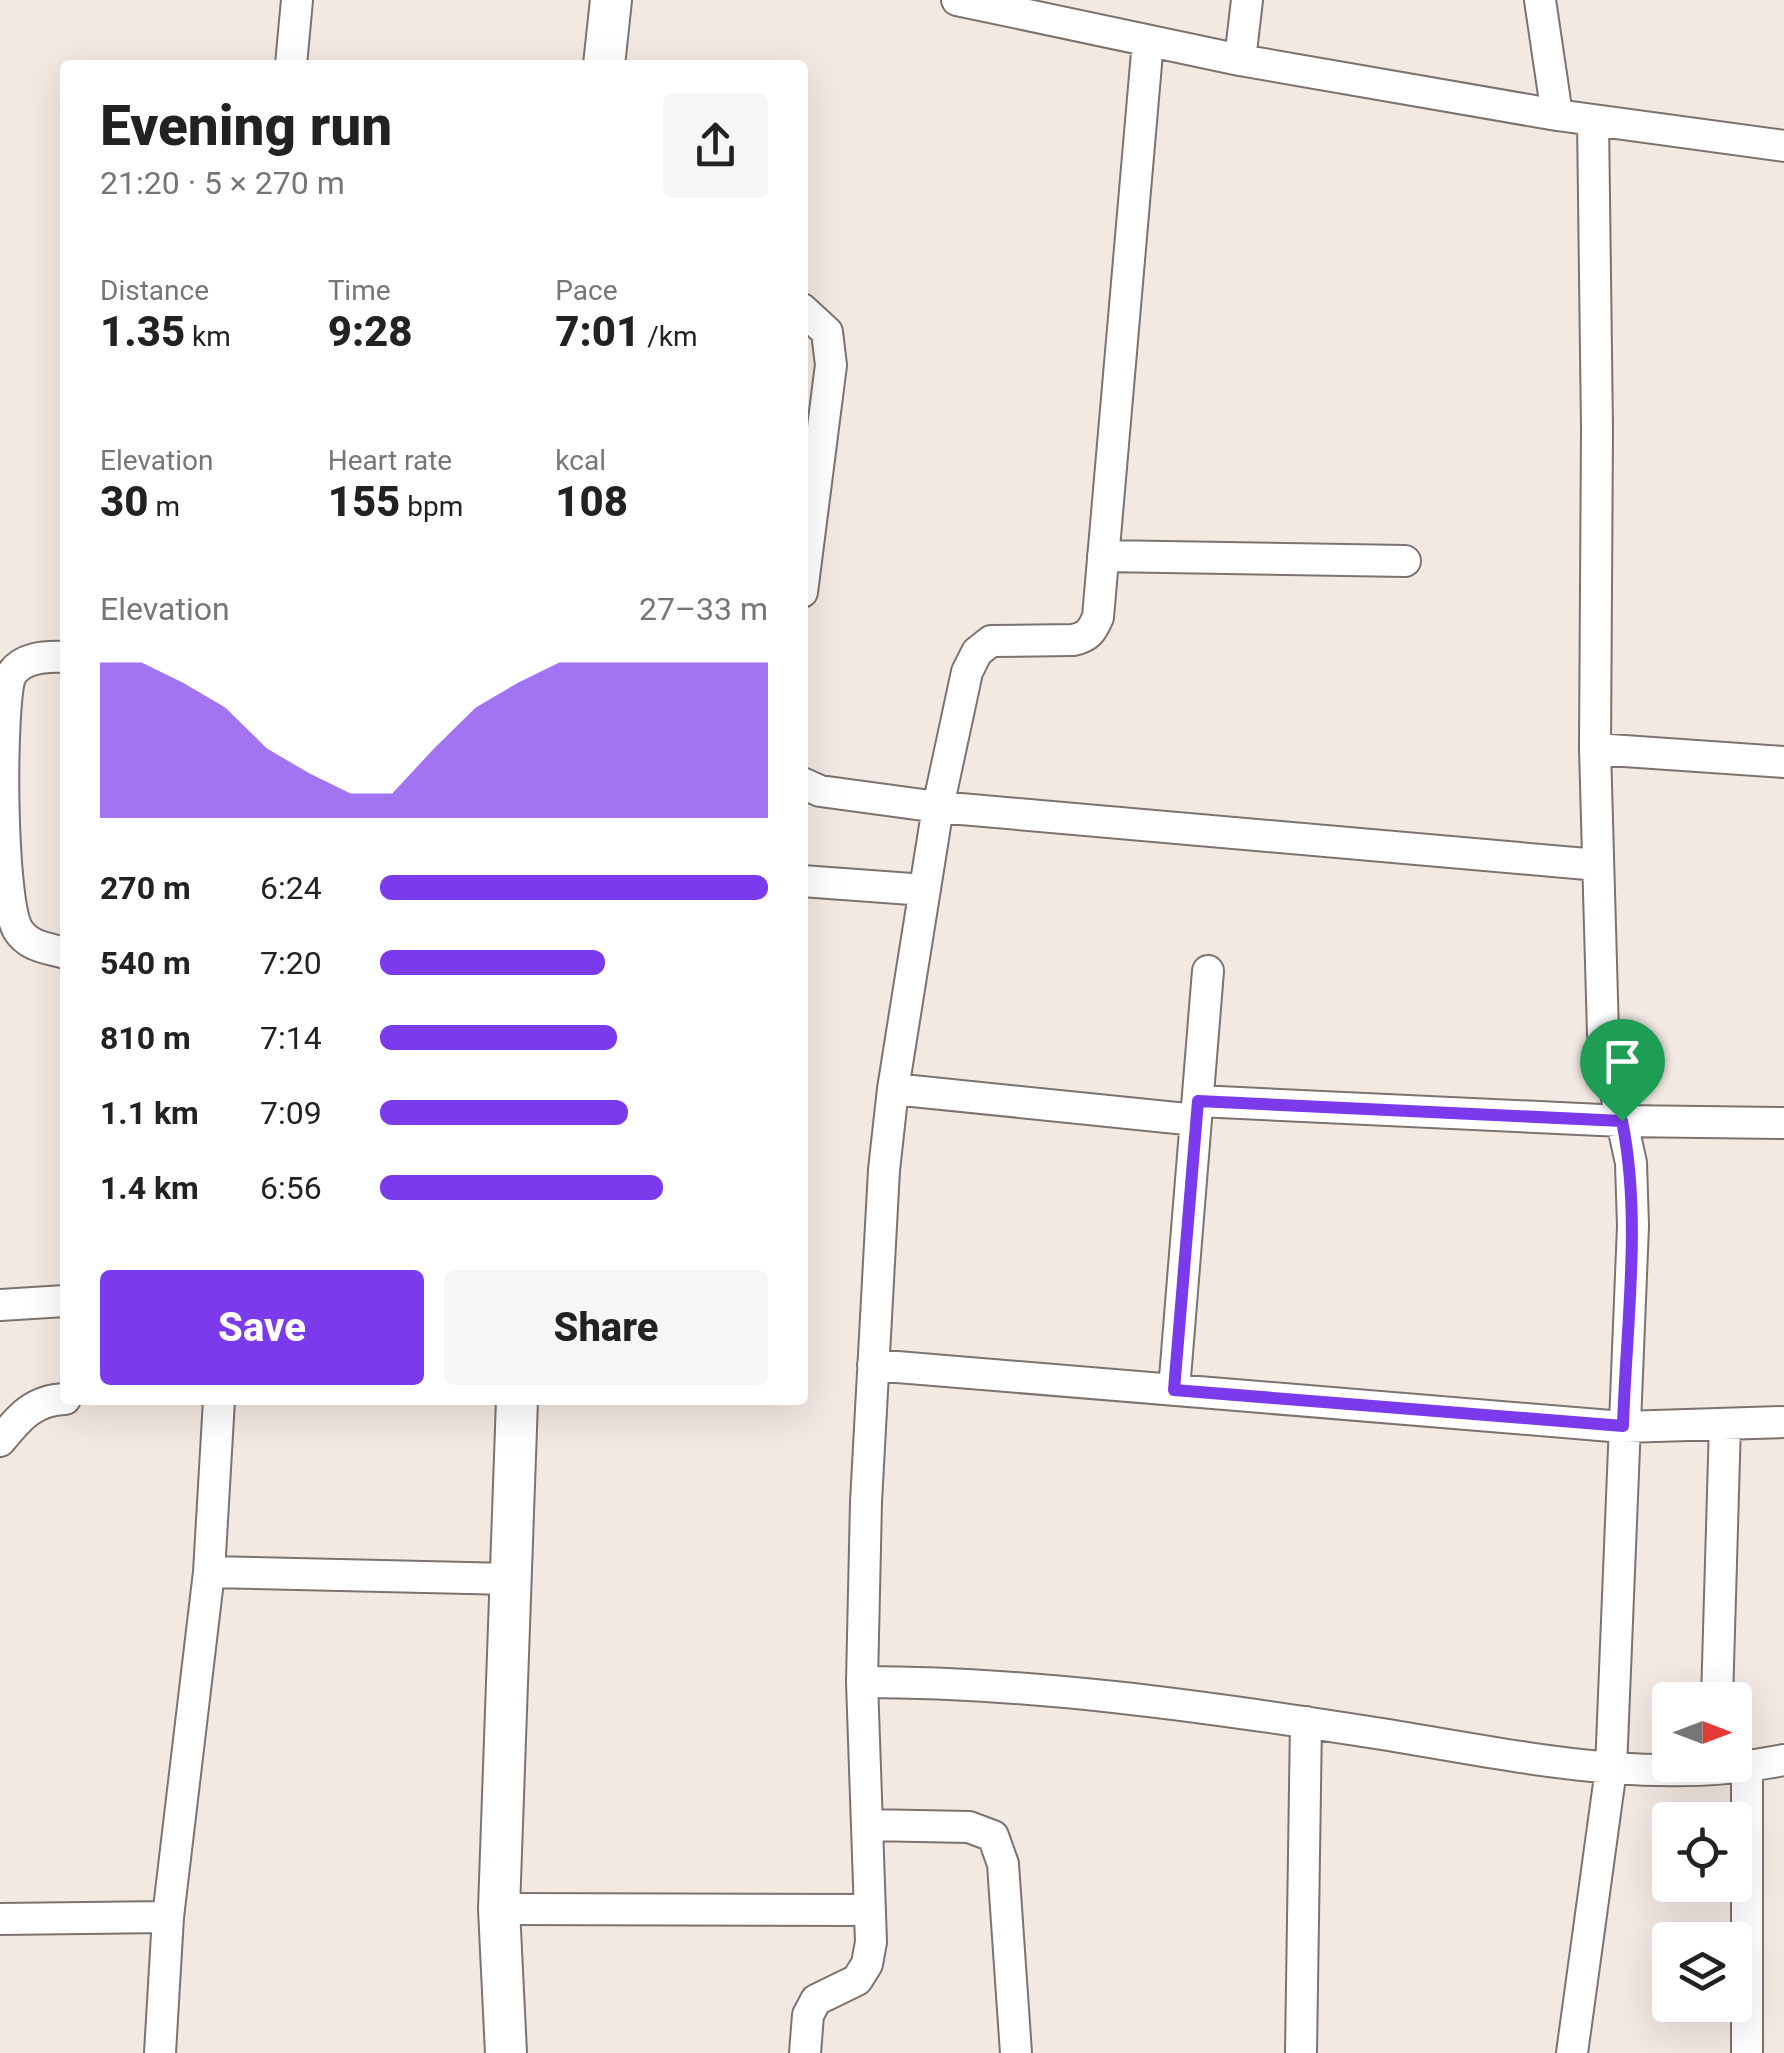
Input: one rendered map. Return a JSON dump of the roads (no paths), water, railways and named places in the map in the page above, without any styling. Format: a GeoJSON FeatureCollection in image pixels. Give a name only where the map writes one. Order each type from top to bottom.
{"type":"FeatureCollection","features":[{"type":"Feature","properties":{"kind":"street"},"geometry":{"type":"LineString","coordinates":[[292,60],[298,0]]}},
{"type":"Feature","properties":{"kind":"street"},"geometry":{"type":"LineString","coordinates":[[605,60],[611,0]]}},
{"type":"Feature","properties":{"kind":"street"},"geometry":{"type":"LineString","coordinates":[[957,0],[1240,60],[1556,115],[1784,146]]}},
{"type":"Feature","properties":{"kind":"street"},"geometry":{"type":"LineString","coordinates":[[1240,60],[1247,0]]}},
{"type":"Feature","properties":{"kind":"street"},"geometry":{"type":"LineString","coordinates":[[1540,0],[1556,115]]}},
{"type":"Feature","properties":{"kind":"street"},"geometry":{"type":"LineString","coordinates":[[804,2053],[808,2015],[816,2000],[857,1980],[867,1964],[870,1910],[862,1682],[884,1170],[893,1088],[938,807],[967,672],[976,652],[991,641],[1011,638],[1086,637],[1098,617],[1148,41]]}},
{"type":"Feature","properties":{"kind":"street"},"geometry":{"type":"LineString","coordinates":[[1572,2053],[1611,1769],[1633,1226],[1631,1163],[1603,1034],[1595,750],[1594,120]]}},
{"type":"Feature","properties":{"kind":"street"},"geometry":{"type":"LineString","coordinates":[[808,315],[827,332],[831,365],[808,545]]}},
{"type":"Feature","properties":{"kind":"street"},"geometry":{"type":"LineString","coordinates":[[1103,556],[1405,560]]}},
{"type":"Feature","properties":{"kind":"street"},"geometry":{"type":"LineString","coordinates":[[60,657],[29,660],[11,674],[1,780],[9,905],[18,929],[30,944],[60,952]]}},
{"type":"Feature","properties":{"kind":"street"},"geometry":{"type":"LineString","coordinates":[[1595,750],[1784,762]]}},
{"type":"Feature","properties":{"kind":"street"},"geometry":{"type":"LineString","coordinates":[[808,786],[820,791],[938,807],[1598,866]]}},
{"type":"Feature","properties":{"kind":"street"},"geometry":{"type":"LineString","coordinates":[[808,881],[925,890]]}},
{"type":"Feature","properties":{"kind":"street"},"geometry":{"type":"LineString","coordinates":[[1174,1390],[1208,972]]}},
{"type":"Feature","properties":{"kind":"street"},"geometry":{"type":"LineString","coordinates":[[893,1088],[1197,1110],[1784,1122]]}},
{"type":"Feature","properties":{"kind":"street"},"geometry":{"type":"LineString","coordinates":[[0,1305],[60,1301]]}},
{"type":"Feature","properties":{"kind":"street"},"geometry":{"type":"LineString","coordinates":[[873,1365],[1623,1426],[1784,1422]]}},
{"type":"Feature","properties":{"kind":"street"},"geometry":{"type":"LineString","coordinates":[[0,1441],[18,1417],[35,1405],[60,1400]]}},
{"type":"Feature","properties":{"kind":"street"},"geometry":{"type":"LineString","coordinates":[[160,2053],[168,1917],[209,1572],[219,1405]]}},
{"type":"Feature","properties":{"kind":"street"},"geometry":{"type":"LineString","coordinates":[[506,2053],[499,1910],[518,1405]]}},
{"type":"Feature","properties":{"kind":"street"},"geometry":{"type":"LineString","coordinates":[[1718,1682],[1725,1424]]}},
{"type":"Feature","properties":{"kind":"street"},"geometry":{"type":"LineString","coordinates":[[209,1572],[511,1579]]}},
{"type":"Feature","properties":{"kind":"street"},"geometry":{"type":"LineString","coordinates":[[862,1682],[915,1682],[1137,1700],[1611,1769],[1652,1768]]}},
{"type":"Feature","properties":{"kind":"street"},"geometry":{"type":"LineString","coordinates":[[1301,2053],[1306,1722]]}},
{"type":"Feature","properties":{"kind":"street"},"geometry":{"type":"LineString","coordinates":[[1752,1767],[1784,1760]]}},
{"type":"Feature","properties":{"kind":"street"},"geometry":{"type":"LineString","coordinates":[[1746,1782],[1746,2053]]}},
{"type":"Feature","properties":{"kind":"street"},"geometry":{"type":"LineString","coordinates":[[866,1826],[968,1827],[992,1836],[1003,1864],[1016,2053]]}},
{"type":"Feature","properties":{"kind":"street"},"geometry":{"type":"LineString","coordinates":[[499,1910],[870,1910]]}},
{"type":"Feature","properties":{"kind":"street"},"geometry":{"type":"LineString","coordinates":[[0,1919],[168,1917]]}}]}
